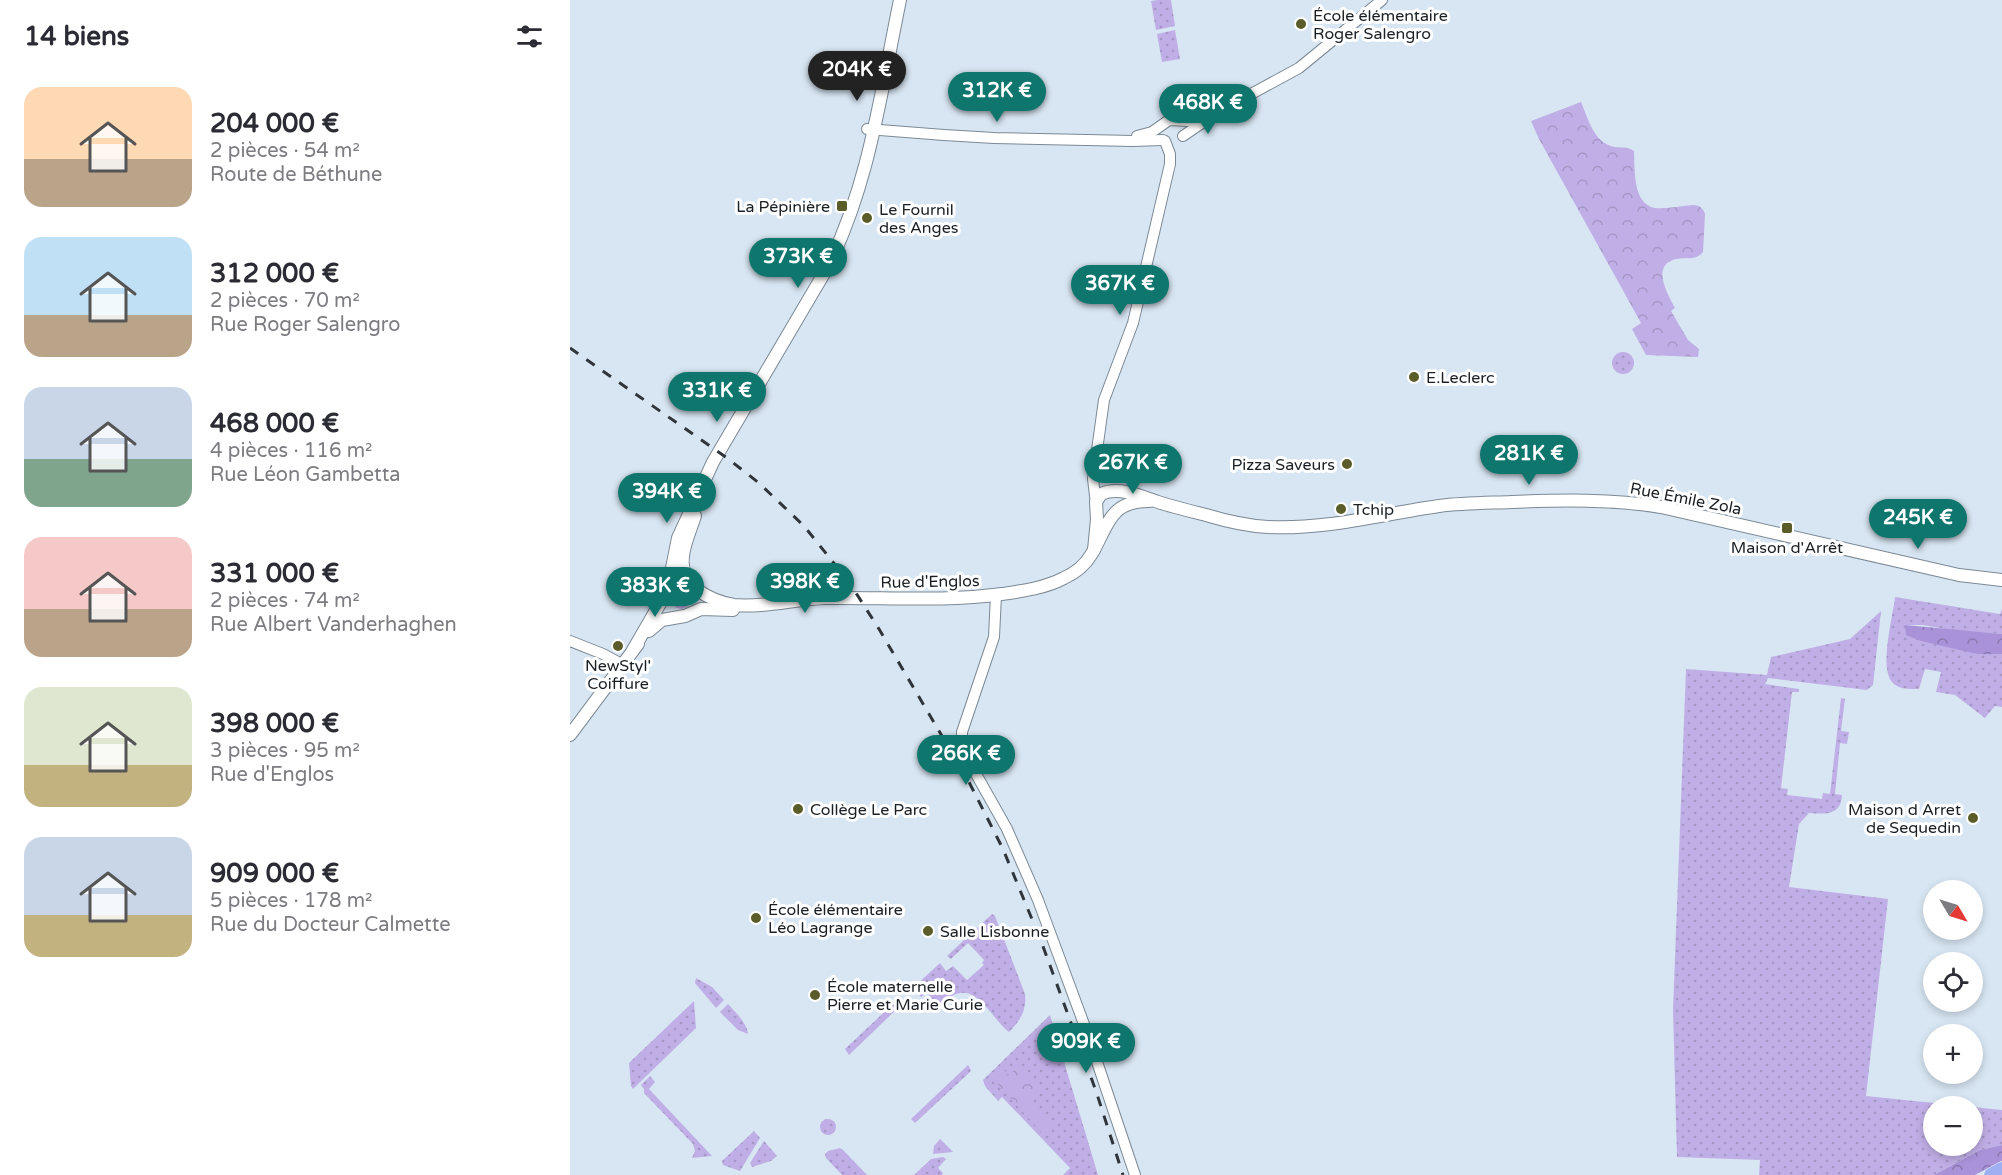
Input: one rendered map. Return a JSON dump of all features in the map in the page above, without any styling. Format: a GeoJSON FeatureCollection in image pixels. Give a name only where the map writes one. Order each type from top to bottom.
{"type":"FeatureCollection","features":[{"type":"Feature","properties":{"kind":"highway"},"geometry":{"type":"LineString","coordinates":[[1991,1175],[2002,1169]]}},
{"type":"Feature","properties":{"kind":"main road"},"geometry":{"type":"LineString","coordinates":[[633,650],[672,576],[679,534],[706,477],[723,443],[826,270],[854,200],[866,163],[893,0]]}},
{"type":"Feature","properties":{"kind":"main road"},"geometry":{"type":"LineString","coordinates":[[870,129],[900,0]]}},
{"type":"Feature","properties":{"kind":"main road"},"geometry":{"type":"LineString","coordinates":[[570,735],[633,650],[658,622],[693,612],[699,601],[682,568],[683,557],[706,477]]}},
{"type":"Feature","properties":{"kind":"main road"},"geometry":{"type":"LineString","coordinates":[[1109,492],[1117,496],[1119,501],[1091,554],[1097,535],[1098,497],[1109,492]]}},
{"type":"Feature","properties":{"kind":"main road","name":"Rue Émile Zola"},"geometry":{"type":"LineString","coordinates":[[1109,492],[1138,494],[1157,502],[1229,521],[1282,527],[1328,525],[1464,504],[1571,500],[1622,502],[1661,507],[1968,576],[2002,580]]}},
{"type":"Feature","properties":{"kind":"main road"},"geometry":{"type":"LineString","coordinates":[[1096,506],[1104,515],[1134,502],[1157,502]]}},
{"type":"Feature","properties":{"kind":"main road","name":"Rue d'Englos"},"geometry":{"type":"LineString","coordinates":[[693,586],[724,603],[733,605],[821,598],[940,600],[1019,592],[1053,583],[1072,574],[1091,554]]}},
{"type":"Feature","properties":{"kind":"main road"},"geometry":{"type":"LineString","coordinates":[[1937,569],[2002,572]]}},
{"type":"Feature","properties":{"kind":"main road"},"geometry":{"type":"LineString","coordinates":[[665,592],[678,581],[693,586]]}},
{"type":"Feature","properties":{"kind":"main road"},"geometry":{"type":"LineString","coordinates":[[665,592],[666,608],[670,613],[679,616]]}},
{"type":"Feature","properties":{"kind":"main road","name":"Rue d'Englos"},"geometry":{"type":"LineString","coordinates":[[693,612],[708,608],[731,611],[758,604]]}},
{"type":"Feature","properties":{"kind":"main road"},"geometry":{"type":"LineString","coordinates":[[570,742],[595,703]]}},
{"type":"Feature","properties":{"kind":"street"},"geometry":{"type":"LineString","coordinates":[[870,129],[974,137],[1164,140],[1174,143],[1218,112],[1299,68],[1382,0]]}},
{"type":"Feature","properties":{"kind":"street"},"geometry":{"type":"LineString","coordinates":[[1119,140],[1152,132],[1171,120],[1188,121],[1218,112]]}},
{"type":"Feature","properties":{"kind":"street"},"geometry":{"type":"LineString","coordinates":[[1168,170],[1182,137],[1183,128],[1177,121]]}},
{"type":"Feature","properties":{"kind":"street"},"geometry":{"type":"LineString","coordinates":[[1096,506],[1093,488],[1106,395],[1133,323],[1168,170],[1170,156],[1160,131],[1164,123]]}},
{"type":"Feature","properties":{"kind":"street"},"geometry":{"type":"LineString","coordinates":[[1095,466],[1098,482],[1109,492]]}},
{"type":"Feature","properties":{"kind":"street"},"geometry":{"type":"LineString","coordinates":[[996,595],[994,638],[964,727],[962,747],[1013,842],[1062,965],[1136,1175]]}},
{"type":"Feature","properties":{"kind":"street"},"geometry":{"type":"LineString","coordinates":[[570,641],[603,654],[622,665]]}},
{"type":"Feature","properties":{"kind":"green space"},"geometry":{"type":"Polygon","coordinates":[[[1171,0],[1175,26],[1156,30],[1151,1],[1171,0]]]}},
{"type":"Feature","properties":{"kind":"green space"},"geometry":{"type":"Polygon","coordinates":[[[1175,30],[1180,59],[1162,62],[1157,34],[1175,30]]]}},
{"type":"Feature","properties":{"kind":"green space"},"geometry":{"type":"Polygon","coordinates":[[[1581,102],[1589,122],[1602,141],[1608,145],[1634,151],[1636,184],[1642,200],[1655,208],[1695,205],[1700,207],[1705,214],[1703,252],[1694,258],[1668,262],[1662,274],[1665,288],[1675,308],[1671,311],[1688,340],[1699,349],[1698,357],[1646,355],[1632,329],[1641,323],[1539,139],[1531,121],[1581,102]]]}},
{"type":"Feature","properties":{"kind":"green space"},"geometry":{"type":"Polygon","coordinates":[[[1623,352],[1633,359],[1634,363],[1627,373],[1623,374],[1613,367],[1612,363],[1619,353],[1623,352]]]}},
{"type":"Feature","properties":{"kind":"green space"},"geometry":{"type":"Polygon","coordinates":[[[681,589],[688,592],[691,599],[688,606],[681,609],[674,606],[671,599],[674,592],[681,589]]]}},
{"type":"Feature","properties":{"kind":"green space"},"geometry":{"type":"Polygon","coordinates":[[[1895,597],[2000,614],[2002,609],[2002,634],[1905,625],[1977,654],[2002,654],[2002,707],[1995,706],[1985,718],[1955,695],[1936,692],[1941,672],[1925,669],[1919,689],[1901,688],[1892,682],[1888,675],[1887,654],[1895,597]]]}},
{"type":"Feature","properties":{"kind":"green space"},"geometry":{"type":"Polygon","coordinates":[[[1881,611],[1873,685],[1867,690],[1768,678],[1765,684],[1799,689],[1799,692],[1792,692],[1781,788],[1788,789],[1787,795],[1822,799],[1823,793],[1830,794],[1841,698],[1845,699],[1841,731],[1849,732],[1847,744],[1840,743],[1835,794],[1842,795],[1841,802],[1839,807],[1831,812],[1809,813],[1799,824],[1789,887],[1888,899],[1866,1096],[1923,1102],[1923,1156],[1969,1156],[1934,1175],[1759,1175],[1760,1160],[1677,1157],[1673,1010],[1686,669],[1767,675],[1771,657],[1850,639],[1881,611]]]}},
{"type":"Feature","properties":{"kind":"green space"},"geometry":{"type":"Polygon","coordinates":[[[1905,625],[2002,634],[2002,654],[1977,654],[1921,641],[1906,635],[1905,625]]]}},
{"type":"Feature","properties":{"kind":"green space"},"geometry":{"type":"Polygon","coordinates":[[[992,914],[995,916],[1025,994],[1022,1015],[1009,1032],[984,1004],[969,994],[961,993],[952,996],[937,1009],[933,1005],[935,1002],[927,993],[921,997],[913,988],[940,963],[946,971],[953,966],[967,980],[984,965],[982,963],[984,960],[968,943],[951,959],[947,956],[992,914]]]}},
{"type":"Feature","properties":{"kind":"green space"},"geometry":{"type":"Polygon","coordinates":[[[696,978],[712,987],[724,1000],[716,1008],[695,983],[696,978]]]}},
{"type":"Feature","properties":{"kind":"green space"},"geometry":{"type":"Polygon","coordinates":[[[694,1001],[696,1028],[633,1089],[629,1063],[694,1001]]]}},
{"type":"Feature","properties":{"kind":"green space"},"geometry":{"type":"Polygon","coordinates":[[[895,1002],[899,1007],[849,1055],[845,1049],[895,1002]]]}},
{"type":"Feature","properties":{"kind":"green space"},"geometry":{"type":"Polygon","coordinates":[[[728,1004],[743,1022],[748,1034],[738,1030],[720,1012],[728,1004]]]}},
{"type":"Feature","properties":{"kind":"green space"},"geometry":{"type":"Polygon","coordinates":[[[1050,1015],[1098,1175],[1063,1175],[1070,1168],[1002,1097],[998,1101],[985,1086],[983,1080],[1050,1015]]]}},
{"type":"Feature","properties":{"kind":"green space"},"geometry":{"type":"Polygon","coordinates":[[[1021,1064],[1044,1090],[1021,1110],[991,1077],[1001,1067],[1009,1075],[1021,1064]]]}},
{"type":"Feature","properties":{"kind":"green space"},"geometry":{"type":"Polygon","coordinates":[[[968,1065],[970,1072],[915,1123],[911,1119],[968,1065]]]}},
{"type":"Feature","properties":{"kind":"green space"},"geometry":{"type":"Polygon","coordinates":[[[650,1076],[655,1082],[649,1089],[712,1156],[692,1158],[695,1151],[693,1144],[644,1093],[641,1085],[650,1076]]]}},
{"type":"Feature","properties":{"kind":"green space"},"geometry":{"type":"Polygon","coordinates":[[[1030,1101],[1051,1124],[1042,1133],[1021,1110],[1030,1101]]]}},
{"type":"Feature","properties":{"kind":"green space"},"geometry":{"type":"Polygon","coordinates":[[[1983,1108],[2002,1110],[2002,1145],[1983,1149],[1983,1108]]]}},
{"type":"Feature","properties":{"kind":"green space"},"geometry":{"type":"Polygon","coordinates":[[[828,1119],[834,1121],[836,1127],[834,1133],[828,1135],[822,1133],[820,1127],[822,1121],[828,1119]]]}},
{"type":"Feature","properties":{"kind":"green space"},"geometry":{"type":"Polygon","coordinates":[[[754,1131],[760,1138],[740,1171],[723,1165],[722,1161],[754,1131]]]}},
{"type":"Feature","properties":{"kind":"green space"},"geometry":{"type":"Polygon","coordinates":[[[940,1139],[953,1152],[933,1154],[934,1146],[940,1139]]]}},
{"type":"Feature","properties":{"kind":"green space"},"geometry":{"type":"Polygon","coordinates":[[[764,1141],[777,1156],[771,1161],[752,1167],[750,1163],[764,1141]]]}},
{"type":"Feature","properties":{"kind":"green space"},"geometry":{"type":"Polygon","coordinates":[[[2002,1145],[2002,1161],[1975,1175],[1934,1175],[1969,1156],[1983,1156],[1983,1149],[2002,1145]]]}},
{"type":"Feature","properties":{"kind":"green space"},"geometry":{"type":"Polygon","coordinates":[[[840,1148],[867,1175],[842,1175],[825,1154],[840,1148]]]}},
{"type":"Feature","properties":{"kind":"green space"},"geometry":{"type":"Polygon","coordinates":[[[943,1157],[946,1159],[938,1168],[943,1173],[942,1175],[914,1175],[931,1159],[943,1157]]]}},
{"type":"Feature","properties":{"kind":"railway"},"geometry":{"type":"LineString","coordinates":[[570,348],[759,483],[804,526],[849,582],[969,782],[1003,849],[1041,941],[1096,1091],[1123,1175]]}},
{"type":"Feature","properties":{"kind":"place","name":"École élémentaire Roger Salengro"},"geometry":{"type":"Point","coordinates":[1301,24]}},
{"type":"Feature","properties":{"kind":"place","name":"La Pépinière"},"geometry":{"type":"Point","coordinates":[842,206]}},
{"type":"Feature","properties":{"kind":"place","name":"Le Fournil des Anges"},"geometry":{"type":"Point","coordinates":[867,218]}},
{"type":"Feature","properties":{"kind":"place","name":"E.Leclerc"},"geometry":{"type":"Point","coordinates":[1414,377]}},
{"type":"Feature","properties":{"kind":"place","name":"Pizza Saveurs"},"geometry":{"type":"Point","coordinates":[1347,464]}},
{"type":"Feature","properties":{"kind":"place","name":"Tchip"},"geometry":{"type":"Point","coordinates":[1341,509]}},
{"type":"Feature","properties":{"kind":"place","name":"Maison d'Arrêt"},"geometry":{"type":"Point","coordinates":[1787,528]}},
{"type":"Feature","properties":{"kind":"place","name":"NewStyl' Coiffure"},"geometry":{"type":"Point","coordinates":[618,646]}},
{"type":"Feature","properties":{"kind":"place","name":"Collège Le Parc"},"geometry":{"type":"Point","coordinates":[798,809]}},
{"type":"Feature","properties":{"kind":"place","name":"Maison d Arret de Sequedin"},"geometry":{"type":"Point","coordinates":[1973,818]}},
{"type":"Feature","properties":{"kind":"place","name":"École élémentaire Léo Lagrange"},"geometry":{"type":"Point","coordinates":[756,918]}},
{"type":"Feature","properties":{"kind":"place","name":"Salle Lisbonne"},"geometry":{"type":"Point","coordinates":[928,931]}},
{"type":"Feature","properties":{"kind":"place","name":"École maternelle Pierre et Marie Curie"},"geometry":{"type":"Point","coordinates":[815,995]}}]}
